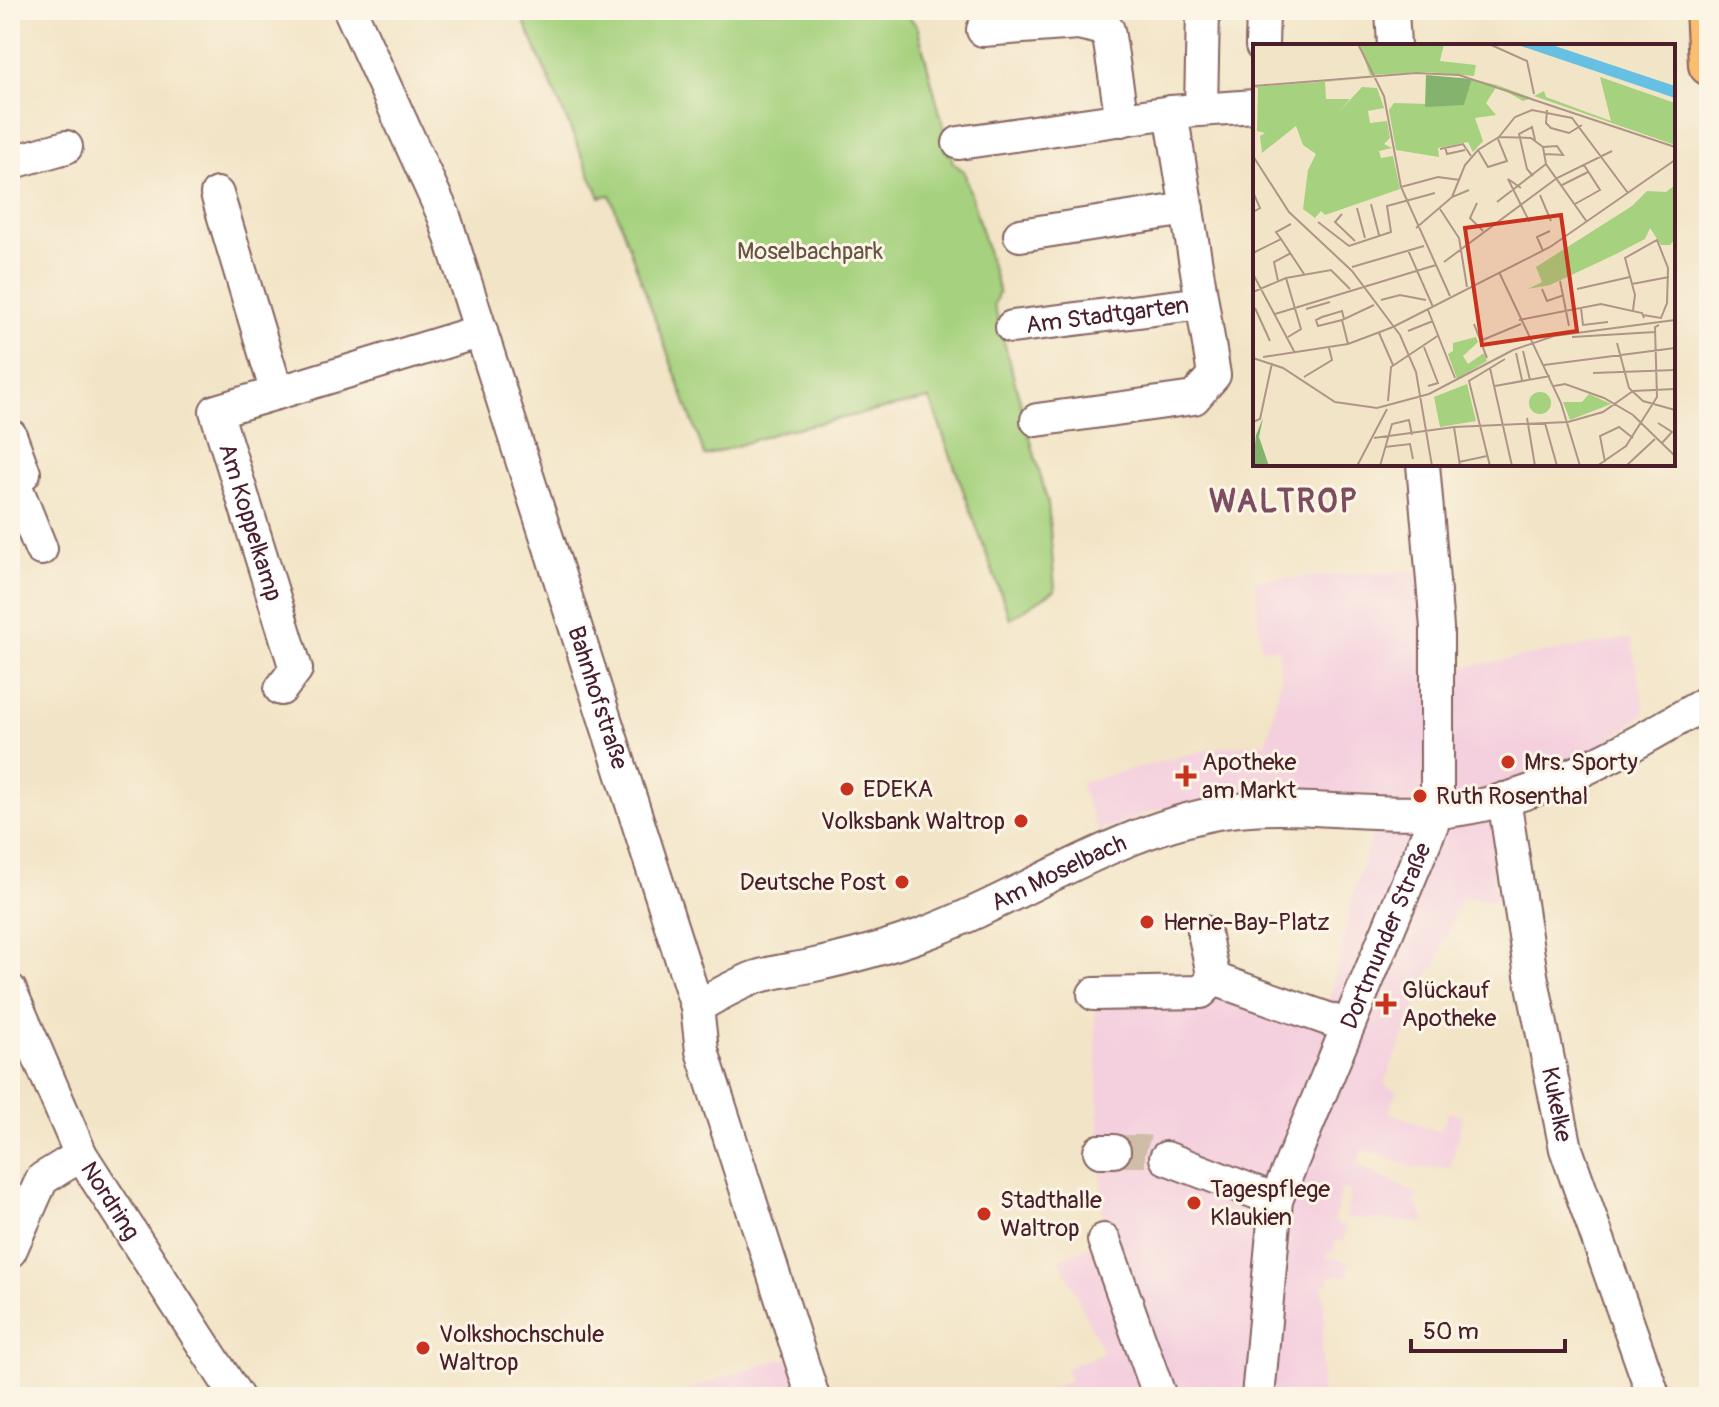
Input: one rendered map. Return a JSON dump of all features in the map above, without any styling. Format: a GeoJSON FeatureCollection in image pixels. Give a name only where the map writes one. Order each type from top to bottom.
{"type":"FeatureCollection","features":[{"type":"Feature","properties":{"kind":"main road"},"geometry":{"type":"LineString","coordinates":[[1706,10],[1709,65]]}},
{"type":"Feature","properties":{"kind":"street","name":"Bahnhofstraße"},"geometry":{"type":"LineString","coordinates":[[350,10],[444,216],[697,1007],[702,1051],[813,1397]]}},
{"type":"Feature","properties":{"kind":"street","name":"Am Stadtgarten"},"geometry":{"type":"LineString","coordinates":[[1037,420],[1194,398],[1214,375],[1187,209],[1186,110],[1203,10]]}},
{"type":"Feature","properties":{"kind":"street"},"geometry":{"type":"LineString","coordinates":[[1262,44],[1263,10]]}},
{"type":"Feature","properties":{"kind":"street"},"geometry":{"type":"LineString","coordinates":[[1392,10],[1394,44]]}},
{"type":"Feature","properties":{"kind":"street"},"geometry":{"type":"LineString","coordinates":[[983,30],[1078,23],[1108,30],[1122,120]]}},
{"type":"Feature","properties":{"kind":"street"},"geometry":{"type":"LineString","coordinates":[[959,143],[1186,110],[1253,106]]}},
{"type":"Feature","properties":{"kind":"street"},"geometry":{"type":"LineString","coordinates":[[10,163],[66,147]]}},
{"type":"Feature","properties":{"kind":"street"},"geometry":{"type":"LineString","coordinates":[[217,194],[277,393]]}},
{"type":"Feature","properties":{"kind":"street"},"geometry":{"type":"LineString","coordinates":[[1020,235],[1187,209]]}},
{"type":"Feature","properties":{"kind":"street","name":"Am Stadtgarten"},"geometry":{"type":"LineString","coordinates":[[1012,327],[1202,303]]}},
{"type":"Feature","properties":{"kind":"street","name":"Am Koppelkamp"},"geometry":{"type":"LineString","coordinates":[[281,689],[296,669],[216,411],[481,331]]}},
{"type":"Feature","properties":{"kind":"street"},"geometry":{"type":"LineString","coordinates":[[10,435],[24,473],[11,477],[41,549]]}},
{"type":"Feature","properties":{"kind":"street","name":"Dortmunder Straße"},"geometry":{"type":"LineString","coordinates":[[1256,1397],[1276,1200],[1437,812],[1437,628],[1423,466]]}},
{"type":"Feature","properties":{"kind":"street","name":"Am Moselbach"},"geometry":{"type":"LineString","coordinates":[[697,1007],[753,978],[828,962],[925,934],[998,903],[1087,857],[1195,819],[1220,813],[1265,811],[1437,812],[1504,799],[1552,782],[1709,701]]}},
{"type":"Feature","properties":{"kind":"street","name":"Kukelke"},"geometry":{"type":"LineString","coordinates":[[1504,799],[1531,975],[1566,1149],[1654,1397]]}},
{"type":"Feature","properties":{"kind":"street"},"geometry":{"type":"LineString","coordinates":[[1204,932],[1214,979]]}},
{"type":"Feature","properties":{"kind":"street"},"geometry":{"type":"LineString","coordinates":[[1214,979],[1348,1026]]}},
{"type":"Feature","properties":{"kind":"street"},"geometry":{"type":"LineString","coordinates":[[1094,994],[1201,992],[1214,979]]}},
{"type":"Feature","properties":{"kind":"street","name":"Nordring"},"geometry":{"type":"LineString","coordinates":[[10,990],[81,1155],[237,1397]]}},
{"type":"Feature","properties":{"kind":"street"},"geometry":{"type":"LineString","coordinates":[[10,1251],[42,1179],[81,1155]]}},
{"type":"Feature","properties":{"kind":"street"},"geometry":{"type":"LineString","coordinates":[[1166,1158],[1276,1200]]}},
{"type":"Feature","properties":{"kind":"street"},"geometry":{"type":"LineString","coordinates":[[1104,1240],[1160,1397]]}},
{"type":"Feature","properties":{"kind":"shaded area"},"geometry":{"type":"Polygon","coordinates":[[[1450,568],[1458,668],[1631,638],[1645,713],[1552,782],[1505,799],[1492,877],[1497,902],[1461,897],[1435,969],[1431,968],[1384,1085],[1397,1091],[1389,1112],[1440,1132],[1449,1112],[1463,1116],[1450,1168],[1414,1168],[1363,1149],[1357,1165],[1418,1194],[1416,1203],[1426,1223],[1346,1218],[1350,1191],[1341,1188],[1334,1222],[1347,1228],[1343,1242],[1336,1240],[1333,1253],[1328,1251],[1326,1257],[1348,1261],[1348,1276],[1329,1276],[1329,1284],[1323,1285],[1325,1327],[1322,1334],[1321,1397],[1044,1397],[1042,1392],[1070,1381],[1066,1368],[1103,1353],[1060,1259],[1104,1240],[1094,994],[1201,992],[1325,1017],[1355,888],[1379,814],[1190,804],[1158,809],[1098,832],[1080,783],[1212,748],[1267,742],[1281,678],[1279,648],[1261,649],[1255,580],[1450,568]]]}},
{"type":"Feature","properties":{"kind":"shaded area"},"geometry":{"type":"Polygon","coordinates":[[[819,1352],[833,1397],[665,1397],[777,1360],[819,1352]]]}},
{"type":"Feature","properties":{"kind":"green space","name":"Moselbachpark"},"geometry":{"type":"Polygon","coordinates":[[[519,10],[903,10],[917,26],[953,163],[964,171],[999,291],[994,305],[1048,504],[1055,590],[1010,619],[930,399],[782,431],[705,456],[610,195],[600,197],[519,10]]]}},
{"type":"Feature","properties":{"kind":"tunnel"},"geometry":{"type":"LineString","coordinates":[[1114,1151],[1145,1151],[1166,1158]]}},
{"type":"Feature","properties":{"kind":"place","name":"Mrs. Sporty"},"geometry":{"type":"Point","coordinates":[1508,762]}},
{"type":"Feature","properties":{"kind":"place","name":"Apotheke am Markt"},"geometry":{"type":"Point","coordinates":[1186,776]}},
{"type":"Feature","properties":{"kind":"place","name":"EDEKA"},"geometry":{"type":"Point","coordinates":[847,789]}},
{"type":"Feature","properties":{"kind":"place","name":"Ruth Rosenthal"},"geometry":{"type":"Point","coordinates":[1420,796]}},
{"type":"Feature","properties":{"kind":"place","name":"Volksbank Waltrop"},"geometry":{"type":"Point","coordinates":[1021,821]}},
{"type":"Feature","properties":{"kind":"place","name":"Deutsche Post"},"geometry":{"type":"Point","coordinates":[902,882]}},
{"type":"Feature","properties":{"kind":"place","name":"Herne-Bay-Platz"},"geometry":{"type":"Point","coordinates":[1147,922]}},
{"type":"Feature","properties":{"kind":"place","name":"Glückauf Apotheke"},"geometry":{"type":"Point","coordinates":[1386,1004]}},
{"type":"Feature","properties":{"kind":"place","name":"Tagespflege Klaukien"},"geometry":{"type":"Point","coordinates":[1194,1203]}},
{"type":"Feature","properties":{"kind":"place","name":"Stadthalle Waltrop"},"geometry":{"type":"Point","coordinates":[984,1214]}},
{"type":"Feature","properties":{"kind":"place","name":"Volkshochschule Waltrop"},"geometry":{"type":"Point","coordinates":[423,1348]}},
{"type":"Feature","properties":{"kind":"district","name":"WALTROP"},"geometry":{"type":"Point","coordinates":[1284,501]}}]}
